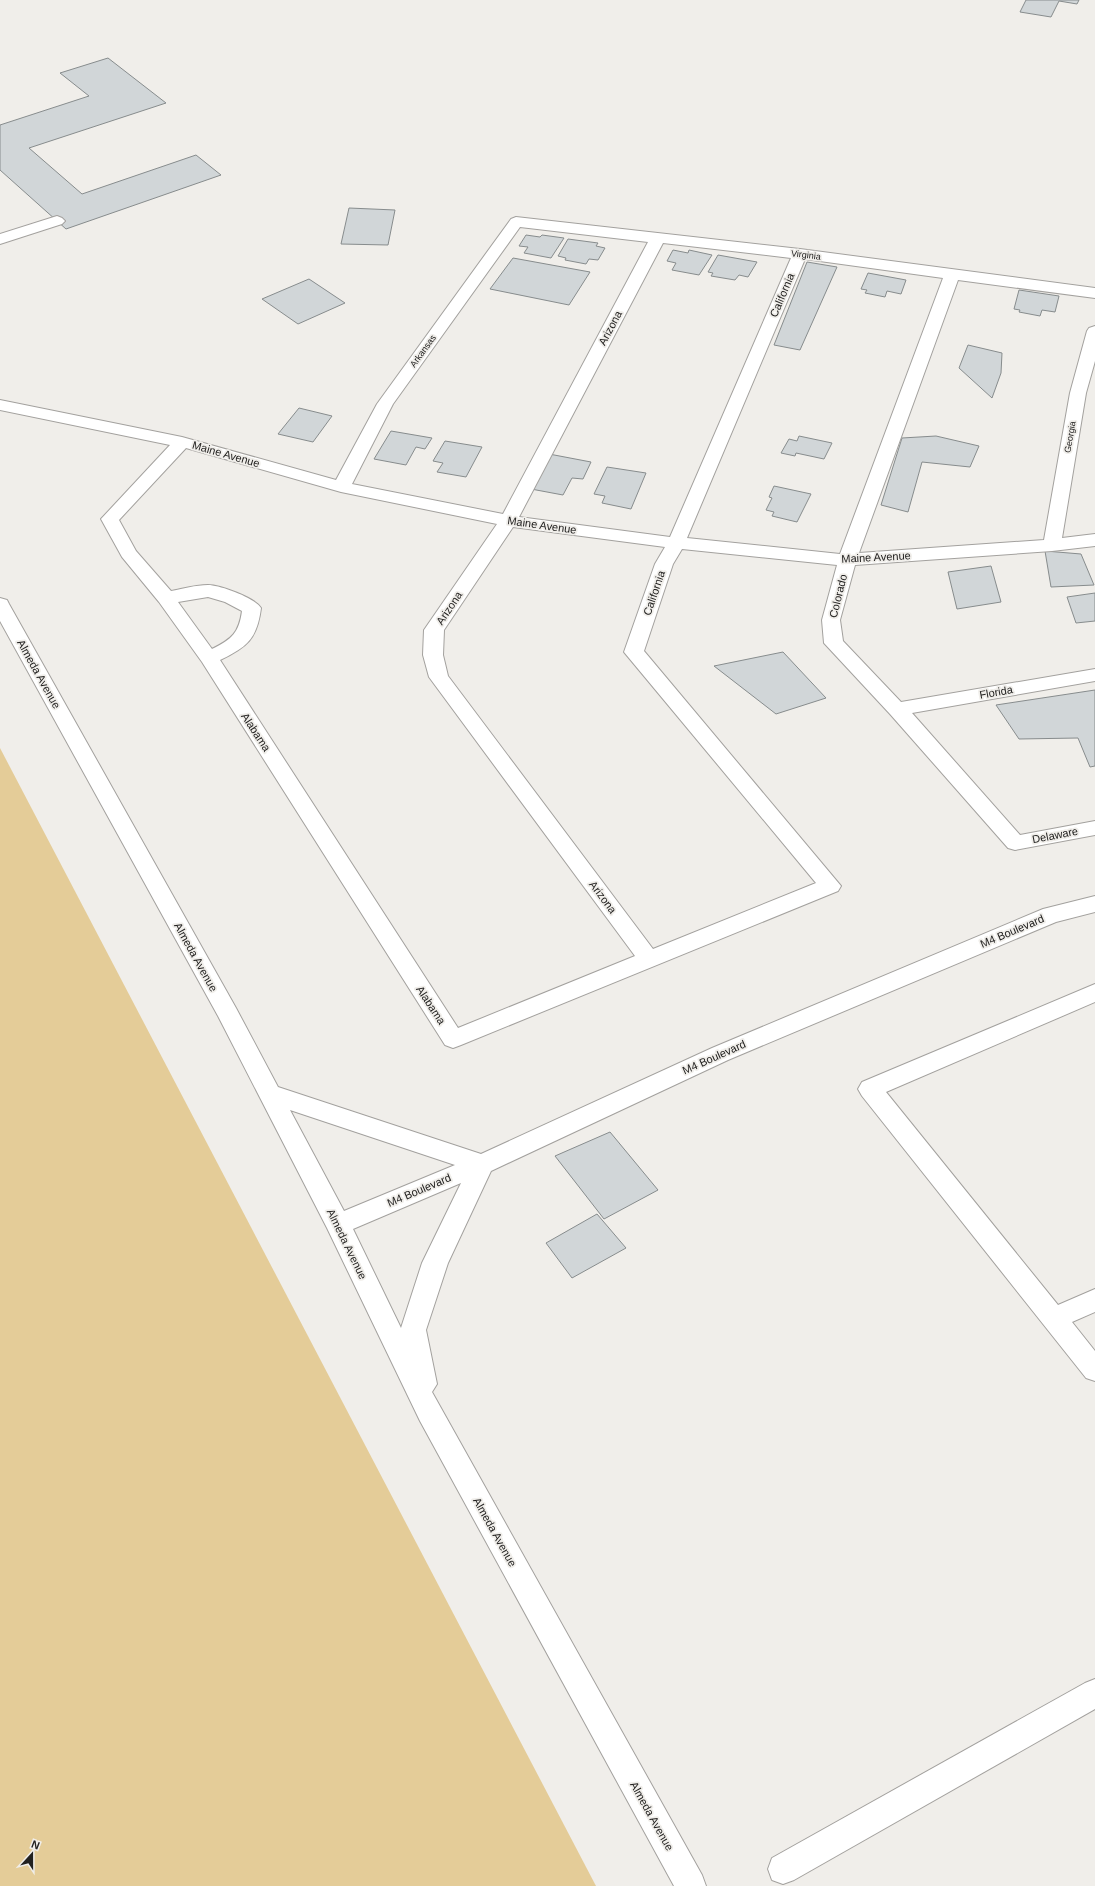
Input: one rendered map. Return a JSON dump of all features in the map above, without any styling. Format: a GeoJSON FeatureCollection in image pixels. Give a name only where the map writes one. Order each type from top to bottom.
{"type":"FeatureCollection","features":[{"type":"Feature","properties":{"kind":"street"},"geometry":{"type":"LineString","coordinates":[[0,239],[57,220]]}},
{"type":"Feature","properties":{"kind":"street","name":"Virginia"},"geometry":{"type":"LineString","coordinates":[[516,222],[800,254],[1095,293]]}},
{"type":"Feature","properties":{"kind":"street","name":"Arkansas"},"geometry":{"type":"LineString","coordinates":[[341,487],[385,404],[516,222]]}},
{"type":"Feature","properties":{"kind":"street","name":"Arizona"},"geometry":{"type":"LineString","coordinates":[[649,959],[439,677],[433,655],[434,630],[508,520],[658,238]]}},
{"type":"Feature","properties":{"kind":"street","name":"California"},"geometry":{"type":"LineString","coordinates":[[649,959],[830,886],[634,652],[664,564],[676,543],[800,254]]}},
{"type":"Feature","properties":{"kind":"street","name":"Colorado"},"geometry":{"type":"LineString","coordinates":[[952,274],[848,560],[832,620],[834,643],[897,709],[1015,843]]}},
{"type":"Feature","properties":{"kind":"street","name":"Georgia"},"geometry":{"type":"LineString","coordinates":[[1052,545],[1078,394],[1095,331]]}},
{"type":"Feature","properties":{"kind":"street","name":"Maine Avenue"},"geometry":{"type":"LineString","coordinates":[[0,405],[182,442],[341,487],[508,520],[676,543],[848,560],[1052,545],[1095,540]]}},
{"type":"Feature","properties":{"kind":"street","name":"Alabama"},"geometry":{"type":"LineString","coordinates":[[182,442],[110,519],[128,553],[166,598],[209,658],[453,1039],[649,959]]}},
{"type":"Feature","properties":{"kind":"street"},"geometry":{"type":"LineString","coordinates":[[166,598],[208,591],[232,598],[252,608],[250,625],[239,643],[209,658]]}},
{"type":"Feature","properties":{"kind":"street","name":"Almeda Avenue"},"geometry":{"type":"LineString","coordinates":[[0,604],[270,1094],[338,1224],[429,1413],[691,1886]]}},
{"type":"Feature","properties":{"kind":"street","name":"Florida"},"geometry":{"type":"LineString","coordinates":[[897,709],[1095,675]]}},
{"type":"Feature","properties":{"kind":"street","name":"Delaware"},"geometry":{"type":"LineString","coordinates":[[1015,843],[1095,828]]}},
{"type":"Feature","properties":{"kind":"street","name":"M4 Boulevard"},"geometry":{"type":"LineString","coordinates":[[338,1224],[482,1164],[720,1054],[1051,915],[1095,904]]}},
{"type":"Feature","properties":{"kind":"street"},"geometry":{"type":"LineString","coordinates":[[1095,993],[870,1089],[1095,1370]]}},
{"type":"Feature","properties":{"kind":"street"},"geometry":{"type":"LineString","coordinates":[[270,1094],[482,1164],[435,1263],[413,1330],[429,1413]]}},
{"type":"Feature","properties":{"kind":"street"},"geometry":{"type":"LineString","coordinates":[[1054,1319],[1095,1300]]}},
{"type":"Feature","properties":{"kind":"street"},"geometry":{"type":"LineString","coordinates":[[783,1869],[1095,1693]]}},
{"type":"Feature","properties":{"kind":"shaded area"},"geometry":{"type":"Polygon","coordinates":[[[0,748],[596,1886],[0,1886],[0,748]]]}},
{"type":"Feature","properties":{"kind":"building"},"geometry":{"type":"Polygon","coordinates":[[[1026,0],[1079,0],[1077,4],[1059,1],[1051,17],[1020,12],[1026,0]]]}},
{"type":"Feature","properties":{"kind":"building"},"geometry":{"type":"Polygon","coordinates":[[[108,58],[166,103],[29,148],[82,194],[196,155],[221,175],[66,229],[0,170],[0,125],[89,96],[60,73],[108,58]]]}},
{"type":"Feature","properties":{"kind":"building"},"geometry":{"type":"Polygon","coordinates":[[[349,208],[395,210],[388,245],[341,244],[349,208]]]}},
{"type":"Feature","properties":{"kind":"building"},"geometry":{"type":"Polygon","coordinates":[[[526,235],[540,237],[542,235],[564,238],[551,258],[524,253],[528,247],[519,246],[526,235]]]}},
{"type":"Feature","properties":{"kind":"building"},"geometry":{"type":"Polygon","coordinates":[[[568,239],[598,243],[596,246],[605,248],[598,260],[589,259],[586,264],[565,260],[566,258],[558,256],[568,239]]]}},
{"type":"Feature","properties":{"kind":"building"},"geometry":{"type":"Polygon","coordinates":[[[673,250],[688,253],[689,250],[712,255],[699,275],[672,270],[676,263],[667,261],[673,250]]]}},
{"type":"Feature","properties":{"kind":"building"},"geometry":{"type":"Polygon","coordinates":[[[718,255],[757,262],[748,277],[739,275],[735,280],[711,276],[713,273],[708,272],[718,255]]]}},
{"type":"Feature","properties":{"kind":"building"},"geometry":{"type":"Polygon","coordinates":[[[513,258],[590,272],[569,305],[490,289],[513,258]]]}},
{"type":"Feature","properties":{"kind":"building"},"geometry":{"type":"Polygon","coordinates":[[[807,262],[837,267],[800,350],[774,345],[807,262]]]}},
{"type":"Feature","properties":{"kind":"building"},"geometry":{"type":"Polygon","coordinates":[[[868,273],[906,280],[901,294],[887,291],[885,297],[865,293],[867,290],[861,289],[868,273]]]}},
{"type":"Feature","properties":{"kind":"building"},"geometry":{"type":"Polygon","coordinates":[[[309,279],[345,303],[298,324],[262,299],[309,279]]]}},
{"type":"Feature","properties":{"kind":"building"},"geometry":{"type":"Polygon","coordinates":[[[1019,290],[1059,296],[1055,312],[1042,310],[1040,316],[1019,312],[1020,310],[1014,309],[1019,290]]]}},
{"type":"Feature","properties":{"kind":"building"},"geometry":{"type":"Polygon","coordinates":[[[968,345],[1002,353],[1001,373],[992,398],[959,368],[968,345]]]}},
{"type":"Feature","properties":{"kind":"building"},"geometry":{"type":"Polygon","coordinates":[[[299,408],[332,416],[313,442],[278,434],[299,408]]]}},
{"type":"Feature","properties":{"kind":"building"},"geometry":{"type":"Polygon","coordinates":[[[391,431],[432,438],[425,449],[416,447],[406,465],[374,459],[391,431]]]}},
{"type":"Feature","properties":{"kind":"building"},"geometry":{"type":"Polygon","coordinates":[[[799,436],[832,443],[824,459],[796,453],[795,456],[781,453],[789,439],[797,441],[799,436]]]}},
{"type":"Feature","properties":{"kind":"building"},"geometry":{"type":"Polygon","coordinates":[[[936,436],[979,446],[970,467],[922,462],[908,512],[881,505],[902,438],[936,436]]]}},
{"type":"Feature","properties":{"kind":"building"},"geometry":{"type":"Polygon","coordinates":[[[445,441],[482,447],[466,477],[437,472],[443,463],[433,461],[445,441]]]}},
{"type":"Feature","properties":{"kind":"building"},"geometry":{"type":"Polygon","coordinates":[[[549,454],[591,462],[583,479],[572,478],[563,495],[531,489],[549,454]]]}},
{"type":"Feature","properties":{"kind":"building"},"geometry":{"type":"Polygon","coordinates":[[[607,467],[646,473],[631,509],[602,503],[605,496],[594,494],[607,467]]]}},
{"type":"Feature","properties":{"kind":"building"},"geometry":{"type":"Polygon","coordinates":[[[774,486],[811,494],[797,522],[772,516],[774,512],[766,510],[772,498],[769,497],[774,486]]]}},
{"type":"Feature","properties":{"kind":"building"},"geometry":{"type":"Polygon","coordinates":[[[1045,551],[1081,554],[1094,585],[1051,587],[1045,551]]]}},
{"type":"Feature","properties":{"kind":"building"},"geometry":{"type":"Polygon","coordinates":[[[991,566],[1001,602],[957,609],[948,572],[991,566]]]}},
{"type":"Feature","properties":{"kind":"building"},"geometry":{"type":"Polygon","coordinates":[[[1095,593],[1095,621],[1076,623],[1067,597],[1095,593]]]}},
{"type":"Feature","properties":{"kind":"building"},"geometry":{"type":"Polygon","coordinates":[[[783,652],[826,698],[776,714],[714,666],[783,652]]]}},
{"type":"Feature","properties":{"kind":"building"},"geometry":{"type":"Polygon","coordinates":[[[1095,690],[1095,766],[1090,767],[1078,738],[1019,739],[996,705],[1095,690]]]}},
{"type":"Feature","properties":{"kind":"building"},"geometry":{"type":"Polygon","coordinates":[[[610,1132],[658,1190],[604,1219],[555,1156],[610,1132]]]}},
{"type":"Feature","properties":{"kind":"building"},"geometry":{"type":"Polygon","coordinates":[[[597,1214],[626,1248],[572,1278],[546,1243],[597,1214]]]}}]}
